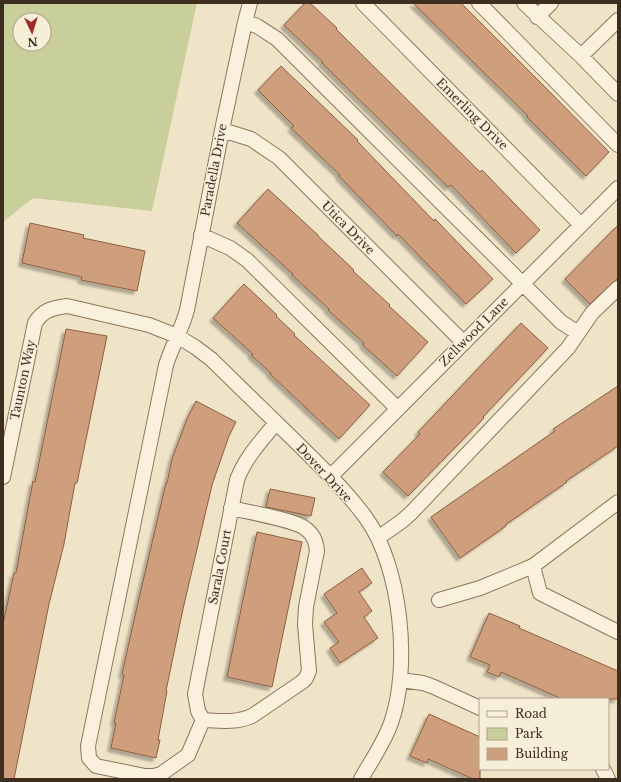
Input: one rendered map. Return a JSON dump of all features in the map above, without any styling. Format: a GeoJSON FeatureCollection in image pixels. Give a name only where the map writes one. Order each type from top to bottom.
{"type":"FeatureCollection","features":[{"type":"Feature","properties":{"kind":"street","name":"Paradella Drive"},"geometry":{"type":"LineString","coordinates":[[203,720],[188,755],[160,774],[145,776],[96,766],[89,758],[88,746],[166,365],[183,324],[187,310],[222,130],[250,3]]}},
{"type":"Feature","properties":{"kind":"street","name":"Emerling Drive"},"geometry":{"type":"LineString","coordinates":[[362,3],[581,225]]}},
{"type":"Feature","properties":{"kind":"street"},"geometry":{"type":"LineString","coordinates":[[479,3],[618,145]]}},
{"type":"Feature","properties":{"kind":"street"},"geometry":{"type":"LineString","coordinates":[[524,3],[537,17],[581,56],[618,94]]}},
{"type":"Feature","properties":{"kind":"street"},"geometry":{"type":"LineString","coordinates":[[537,17],[551,3]]}},
{"type":"Feature","properties":{"kind":"street"},"geometry":{"type":"LineString","coordinates":[[581,56],[618,20]]}},
{"type":"Feature","properties":{"kind":"street"},"geometry":{"type":"LineString","coordinates":[[245,22],[257,26],[277,39],[562,322],[578,333]]}},
{"type":"Feature","properties":{"kind":"street","name":"Utica Drive"},"geometry":{"type":"LineString","coordinates":[[222,130],[251,139],[279,158],[464,343]]}},
{"type":"Feature","properties":{"kind":"street","name":"Zellwood Lane"},"geometry":{"type":"LineString","coordinates":[[331,476],[618,188]]}},
{"type":"Feature","properties":{"kind":"street"},"geometry":{"type":"LineString","coordinates":[[201,236],[230,248],[247,260],[398,409]]}},
{"type":"Feature","properties":{"kind":"street"},"geometry":{"type":"LineString","coordinates":[[378,538],[411,513],[568,348],[592,313],[618,288]]}},
{"type":"Feature","properties":{"kind":"street","name":"Dover Drive"},"geometry":{"type":"LineString","coordinates":[[46,310],[54,307],[67,306],[149,325],[177,336],[195,347],[211,359],[331,476],[366,518],[378,538],[387,562],[399,620],[401,649],[400,680],[392,722],[361,779]]}},
{"type":"Feature","properties":{"kind":"street","name":"Taunton Way"},"geometry":{"type":"LineString","coordinates":[[3,477],[35,323],[46,310]]}},
{"type":"Feature","properties":{"kind":"street","name":"Sarala Court"},"geometry":{"type":"LineString","coordinates":[[203,720],[198,711],[195,694],[237,480],[240,471],[251,453],[276,423]]}},
{"type":"Feature","properties":{"kind":"street"},"geometry":{"type":"LineString","coordinates":[[439,600],[480,588],[533,566],[618,502]]}},
{"type":"Feature","properties":{"kind":"street"},"geometry":{"type":"LineString","coordinates":[[203,720],[244,720],[302,682],[306,678],[309,671],[305,624],[306,607],[317,551],[316,542],[312,535],[300,525],[231,508]]}},
{"type":"Feature","properties":{"kind":"street"},"geometry":{"type":"LineString","coordinates":[[533,566],[540,593],[618,632]]}},
{"type":"Feature","properties":{"kind":"street"},"geometry":{"type":"LineString","coordinates":[[400,680],[423,683],[479,708]]}},
{"type":"Feature","properties":{"kind":"green space"},"geometry":{"type":"Polygon","coordinates":[[[3,3],[197,3],[152,211],[33,198],[3,222],[3,3]]]}},
{"type":"Feature","properties":{"kind":"building"},"geometry":{"type":"Polygon","coordinates":[[[305,3],[310,3],[337,28],[336,29],[480,172],[482,170],[540,230],[516,253],[451,185],[448,187],[284,25],[305,3]]]}},
{"type":"Feature","properties":{"kind":"building"},"geometry":{"type":"Polygon","coordinates":[[[413,3],[461,3],[609,152],[586,176],[527,117],[528,116],[413,3]]]}},
{"type":"Feature","properties":{"kind":"building"},"geometry":{"type":"Polygon","coordinates":[[[281,66],[358,140],[357,141],[434,221],[435,219],[493,279],[466,304],[398,234],[397,236],[339,176],[340,175],[291,128],[294,126],[258,90],[281,66]]]}},
{"type":"Feature","properties":{"kind":"building"},"geometry":{"type":"Polygon","coordinates":[[[268,189],[318,235],[354,270],[353,271],[428,342],[397,376],[363,345],[364,343],[328,310],[329,309],[292,275],[293,274],[237,223],[268,189]]]}},
{"type":"Feature","properties":{"kind":"building"},"geometry":{"type":"Polygon","coordinates":[[[30,223],[84,235],[83,238],[145,251],[137,291],[81,280],[82,277],[22,263],[30,223]]]}},
{"type":"Feature","properties":{"kind":"building"},"geometry":{"type":"Polygon","coordinates":[[[618,225],[618,278],[590,304],[565,279],[618,225]]]}},
{"type":"Feature","properties":{"kind":"building"},"geometry":{"type":"Polygon","coordinates":[[[244,284],[277,315],[276,316],[295,334],[294,335],[370,405],[339,439],[270,374],[271,373],[251,355],[253,354],[213,318],[244,284]]]}},
{"type":"Feature","properties":{"kind":"building"},"geometry":{"type":"Polygon","coordinates":[[[521,323],[548,348],[483,417],[484,418],[408,496],[383,472],[420,434],[418,432],[521,323]]]}},
{"type":"Feature","properties":{"kind":"building"},"geometry":{"type":"Polygon","coordinates":[[[66,329],[107,336],[77,483],[75,483],[64,544],[49,604],[14,779],[3,779],[3,624],[14,573],[16,573],[33,481],[35,482],[66,329]]]}},
{"type":"Feature","properties":{"kind":"building"},"geometry":{"type":"Polygon","coordinates":[[[618,386],[618,446],[566,481],[567,482],[460,558],[431,517],[555,431],[553,429],[618,386]]]}},
{"type":"Feature","properties":{"kind":"building"},"geometry":{"type":"Polygon","coordinates":[[[196,401],[236,422],[229,436],[212,485],[183,609],[166,691],[158,740],[160,740],[156,758],[111,748],[116,723],[114,723],[124,675],[122,674],[166,483],[172,459],[187,419],[196,401]]]}},
{"type":"Feature","properties":{"kind":"building"},"geometry":{"type":"Polygon","coordinates":[[[270,489],[315,498],[311,516],[266,507],[270,489]]]}},
{"type":"Feature","properties":{"kind":"building"},"geometry":{"type":"Polygon","coordinates":[[[257,532],[302,542],[272,687],[227,677],[257,532]]]}},
{"type":"Feature","properties":{"kind":"building"},"geometry":{"type":"Polygon","coordinates":[[[362,568],[372,583],[359,592],[372,611],[364,617],[378,638],[340,663],[330,648],[339,642],[324,622],[337,613],[324,594],[362,568]]]}},
{"type":"Feature","properties":{"kind":"building"},"geometry":{"type":"Polygon","coordinates":[[[489,613],[520,626],[519,628],[618,671],[618,699],[560,698],[501,672],[499,677],[487,672],[490,665],[470,657],[489,613]]]}},
{"type":"Feature","properties":{"kind":"building"},"geometry":{"type":"Polygon","coordinates":[[[429,714],[479,737],[480,779],[473,779],[428,759],[427,763],[410,756],[429,714]]]}}]}
